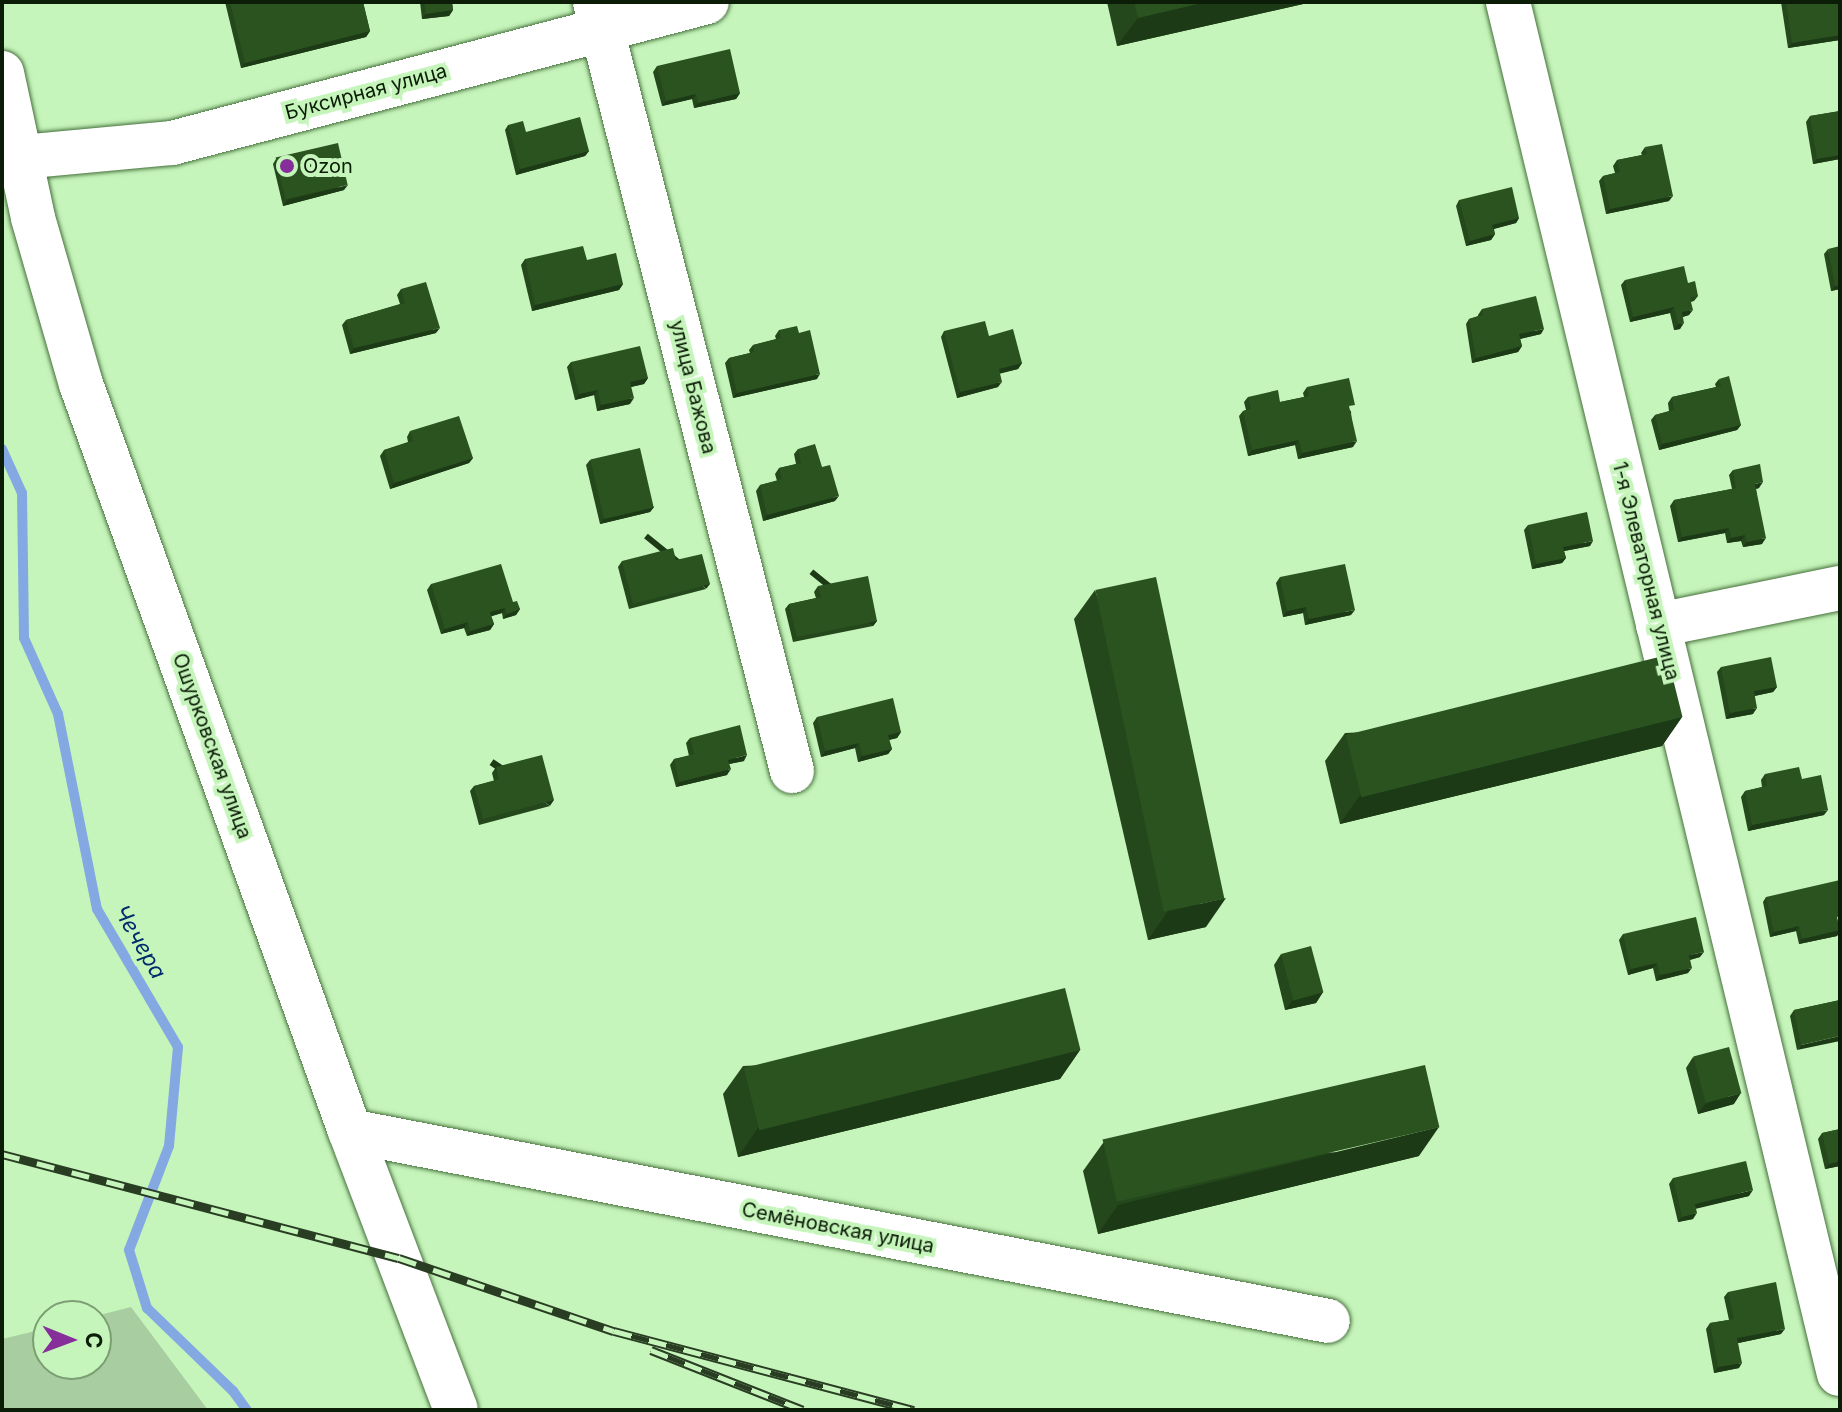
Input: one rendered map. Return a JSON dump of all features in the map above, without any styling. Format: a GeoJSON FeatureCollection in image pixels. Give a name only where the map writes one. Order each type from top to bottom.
{"type":"FeatureCollection","features":[{"type":"Feature","properties":{"kind":"street","name":"Буксирная улица"},"geometry":{"type":"LineString","coordinates":[[20,157],[172,143],[598,16],[707,2]]}},
{"type":"Feature","properties":{"kind":"street","name":"1-я Элеваторная улица"},"geometry":{"type":"LineString","coordinates":[[1508,2],[1839,1374]]}},
{"type":"Feature","properties":{"kind":"street","name":"улица Бажова"},"geometry":{"type":"LineString","coordinates":[[598,16],[792,771]]}},
{"type":"Feature","properties":{"kind":"street","name":"Ошурковская улица"},"geometry":{"type":"LineString","coordinates":[[2,73],[33,218],[81,384],[350,1131],[456,1410]]}},
{"type":"Feature","properties":{"kind":"street"},"geometry":{"type":"LineString","coordinates":[[1658,625],[1840,588]]}},
{"type":"Feature","properties":{"kind":"street","name":"Семёновская улица"},"geometry":{"type":"LineString","coordinates":[[350,1131],[1328,1321]]}},
{"type":"Feature","properties":{"kind":"green space"},"geometry":{"type":"Polygon","coordinates":[[[131,1307],[208,1410],[2,1410],[2,1339],[32,1332],[32,1380],[112,1380],[112,1312],[131,1307]]]}},
{"type":"Feature","properties":{"kind":"building"},"geometry":{"type":"Polygon","coordinates":[[[230,2],[363,2],[370,31],[245,63],[230,2]]]}},
{"type":"Feature","properties":{"kind":"building"},"geometry":{"type":"Polygon","coordinates":[[[424,2],[452,2],[453,10],[426,14],[424,2]]]}},
{"type":"Feature","properties":{"kind":"building"},"geometry":{"type":"Polygon","coordinates":[[[1134,2],[1206,2],[1138,18],[1134,2]]]}},
{"type":"Feature","properties":{"kind":"building"},"geometry":{"type":"Polygon","coordinates":[[[1786,2],[1840,2],[1840,35],[1792,43],[1786,2]]]}},
{"type":"Feature","properties":{"kind":"building"},"geometry":{"type":"Polygon","coordinates":[[[730,49],[740,93],[698,103],[696,94],[666,101],[657,66],[730,49]]]}},
{"type":"Feature","properties":{"kind":"building"},"geometry":{"type":"Polygon","coordinates":[[[1840,111],[1840,155],[1817,159],[1810,116],[1840,111]]]}},
{"type":"Feature","properties":{"kind":"building"},"geometry":{"type":"Polygon","coordinates":[[[580,117],[589,151],[520,169],[508,125],[523,121],[526,132],[580,117]]]}},
{"type":"Feature","properties":{"kind":"building"},"geometry":{"type":"Polygon","coordinates":[[[338,143],[348,185],[285,199],[276,157],[338,143]]]}},
{"type":"Feature","properties":{"kind":"building"},"geometry":{"type":"Polygon","coordinates":[[[1662,144],[1673,196],[1610,209],[1603,176],[1620,172],[1617,160],[1647,154],[1645,147],[1662,144]]]}},
{"type":"Feature","properties":{"kind":"building"},"geometry":{"type":"Polygon","coordinates":[[[1512,187],[1519,218],[1492,225],[1495,234],[1470,241],[1459,200],[1512,187]]]}},
{"type":"Feature","properties":{"kind":"building"},"geometry":{"type":"Polygon","coordinates":[[[583,246],[587,260],[616,253],[623,284],[535,305],[525,259],[583,246]]]}},
{"type":"Feature","properties":{"kind":"building"},"geometry":{"type":"Polygon","coordinates":[[[1840,246],[1840,285],[1835,286],[1828,249],[1840,246]]]}},
{"type":"Feature","properties":{"kind":"building"},"geometry":{"type":"Polygon","coordinates":[[[1684,266],[1688,283],[1695,281],[1698,296],[1690,298],[1693,310],[1682,312],[1684,323],[1678,324],[1674,307],[1633,317],[1625,280],[1684,266]]]}},
{"type":"Feature","properties":{"kind":"building"},"geometry":{"type":"Polygon","coordinates":[[[426,282],[440,328],[354,348],[346,320],[405,303],[401,289],[426,282]]]}},
{"type":"Feature","properties":{"kind":"building"},"geometry":{"type":"Polygon","coordinates":[[[1536,296],[1544,329],[1519,334],[1522,346],[1476,358],[1469,319],[1483,315],[1482,309],[1536,296]]]}},
{"type":"Feature","properties":{"kind":"building"},"geometry":{"type":"Polygon","coordinates":[[[985,321],[989,336],[1013,329],[1022,363],[999,369],[1002,382],[960,392],[944,331],[985,321]]]}},
{"type":"Feature","properties":{"kind":"building"},"geometry":{"type":"Polygon","coordinates":[[[797,326],[799,333],[810,330],[820,374],[737,393],[729,358],[754,352],[753,345],[781,338],[779,330],[797,326]]]}},
{"type":"Feature","properties":{"kind":"building"},"geometry":{"type":"Polygon","coordinates":[[[640,346],[648,378],[630,382],[634,398],[601,405],[598,390],[579,394],[571,362],[640,346]]]}},
{"type":"Feature","properties":{"kind":"building"},"geometry":{"type":"Polygon","coordinates":[[[1729,376],[1741,425],[1662,444],[1655,415],[1674,410],[1672,397],[1721,386],[1719,379],[1729,376]]]}},
{"type":"Feature","properties":{"kind":"building"},"geometry":{"type":"Polygon","coordinates":[[[1349,378],[1355,405],[1349,406],[1357,441],[1302,453],[1299,440],[1252,450],[1243,411],[1251,409],[1248,397],[1278,390],[1280,402],[1309,396],[1307,387],[1349,378]]]}},
{"type":"Feature","properties":{"kind":"building"},"geometry":{"type":"Polygon","coordinates":[[[459,416],[473,458],[394,483],[384,450],[413,441],[410,431],[459,416]]]}},
{"type":"Feature","properties":{"kind":"building"},"geometry":{"type":"Polygon","coordinates":[[[815,444],[822,467],[830,465],[839,496],[767,515],[760,485],[782,479],[779,468],[801,463],[798,449],[815,444]]]}},
{"type":"Feature","properties":{"kind":"building"},"geometry":{"type":"Polygon","coordinates":[[[640,448],[654,507],[604,519],[590,459],[640,448]]]}},
{"type":"Feature","properties":{"kind":"building"},"geometry":{"type":"Polygon","coordinates":[[[1760,464],[1763,482],[1755,484],[1766,538],[1747,542],[1745,535],[1731,538],[1729,528],[1682,537],[1674,500],[1736,488],[1733,470],[1760,464]]]}},
{"type":"Feature","properties":{"kind":"building"},"geometry":{"type":"Polygon","coordinates":[[[1587,512],[1593,541],[1563,547],[1566,558],[1536,564],[1528,525],[1587,512]]]}},
{"type":"Feature","properties":{"kind":"building"},"geometry":{"type":"Polygon","coordinates":[[[673,548],[676,560],[702,554],[710,584],[633,604],[622,561],[673,548]]]}},
{"type":"Feature","properties":{"kind":"building"},"geometry":{"type":"Polygon","coordinates":[[[501,564],[513,602],[517,601],[520,609],[507,614],[505,608],[490,612],[494,624],[470,631],[468,622],[445,629],[431,584],[501,564]]]}},
{"type":"Feature","properties":{"kind":"building"},"geometry":{"type":"Polygon","coordinates":[[[1345,564],[1355,610],[1309,619],[1306,607],[1287,611],[1280,577],[1345,564]]]}},
{"type":"Feature","properties":{"kind":"building"},"geometry":{"type":"Polygon","coordinates":[[[868,576],[877,621],[797,637],[789,604],[821,597],[818,586],[868,576]]]}},
{"type":"Feature","properties":{"kind":"building"},"geometry":{"type":"Polygon","coordinates":[[[1156,577],[1224,899],[1164,912],[1095,590],[1156,577]]]}},
{"type":"Feature","properties":{"kind":"building"},"geometry":{"type":"Polygon","coordinates":[[[1667,655],[1682,717],[1361,797],[1346,735],[1667,655]]]}},
{"type":"Feature","properties":{"kind":"building"},"geometry":{"type":"Polygon","coordinates":[[[1771,657],[1777,687],[1754,691],[1757,708],[1730,713],[1721,667],[1771,657]]]}},
{"type":"Feature","properties":{"kind":"building"},"geometry":{"type":"Polygon","coordinates":[[[893,698],[901,732],[888,735],[892,749],[862,756],[859,743],[825,751],[817,717],[893,698]]]}},
{"type":"Feature","properties":{"kind":"building"},"geometry":{"type":"Polygon","coordinates":[[[740,725],[747,755],[728,760],[731,769],[679,782],[674,759],[694,754],[690,738],[740,725]]]}},
{"type":"Feature","properties":{"kind":"building"},"geometry":{"type":"Polygon","coordinates":[[[542,755],[554,800],[483,819],[474,786],[499,779],[496,767],[542,755]]]}},
{"type":"Feature","properties":{"kind":"building"},"geometry":{"type":"Polygon","coordinates":[[[1799,767],[1802,779],[1821,775],[1828,810],[1752,825],[1745,791],[1767,786],[1765,774],[1799,767]]]}},
{"type":"Feature","properties":{"kind":"building"},"geometry":{"type":"Polygon","coordinates":[[[1840,880],[1840,916],[1837,917],[1840,930],[1802,939],[1799,926],[1774,932],[1766,897],[1840,880]]]}},
{"type":"Feature","properties":{"kind":"building"},"geometry":{"type":"Polygon","coordinates":[[[1696,917],[1704,952],[1689,955],[1692,968],[1660,975],[1657,963],[1631,969],[1623,934],[1696,917]]]}},
{"type":"Feature","properties":{"kind":"building"},"geometry":{"type":"Polygon","coordinates":[[[1311,946],[1323,992],[1293,1000],[1281,954],[1311,946]]]}},
{"type":"Feature","properties":{"kind":"building"},"geometry":{"type":"Polygon","coordinates":[[[1065,988],[1080,1050],[759,1130],[744,1068],[1065,988]]]}},
{"type":"Feature","properties":{"kind":"building"},"geometry":{"type":"Polygon","coordinates":[[[1840,1000],[1840,1036],[1801,1045],[1794,1010],[1840,1000]]]}},
{"type":"Feature","properties":{"kind":"building"},"geometry":{"type":"Polygon","coordinates":[[[1729,1047],[1741,1093],[1706,1103],[1693,1057],[1729,1047]]]}},
{"type":"Feature","properties":{"kind":"building"},"geometry":{"type":"Polygon","coordinates":[[[1425,1065],[1439,1127],[1117,1202],[1102,1139],[1425,1065]]]}},
{"type":"Feature","properties":{"kind":"building"},"geometry":{"type":"Polygon","coordinates":[[[1840,1129],[1840,1161],[1829,1164],[1822,1133],[1840,1129]]]}},
{"type":"Feature","properties":{"kind":"building"},"geometry":{"type":"Polygon","coordinates":[[[1746,1161],[1753,1190],[1695,1204],[1697,1213],[1682,1217],[1673,1178],[1746,1161]]]}},
{"type":"Feature","properties":{"kind":"building"},"geometry":{"type":"Polygon","coordinates":[[[1776,1282],[1785,1329],[1737,1338],[1742,1363],[1718,1367],[1710,1323],[1734,1319],[1728,1292],[1776,1282]]]}},
{"type":"Feature","properties":{"kind":"waterway","name":"Чечера"},"geometry":{"type":"LineString","coordinates":[[2,449],[22,493],[24,638],[58,714],[97,909],[178,1047],[169,1146],[129,1250],[147,1308],[233,1391],[247,1410]]}},
{"type":"Feature","properties":{"kind":"railway"},"geometry":{"type":"LineString","coordinates":[[2,1154],[399,1258],[614,1331],[914,1410]]}},
{"type":"Feature","properties":{"kind":"railway"},"geometry":{"type":"LineString","coordinates":[[651,1350],[803,1410]]}},
{"type":"Feature","properties":{"kind":"place","name":"Ozon"},"geometry":{"type":"Point","coordinates":[287,166]}}]}
